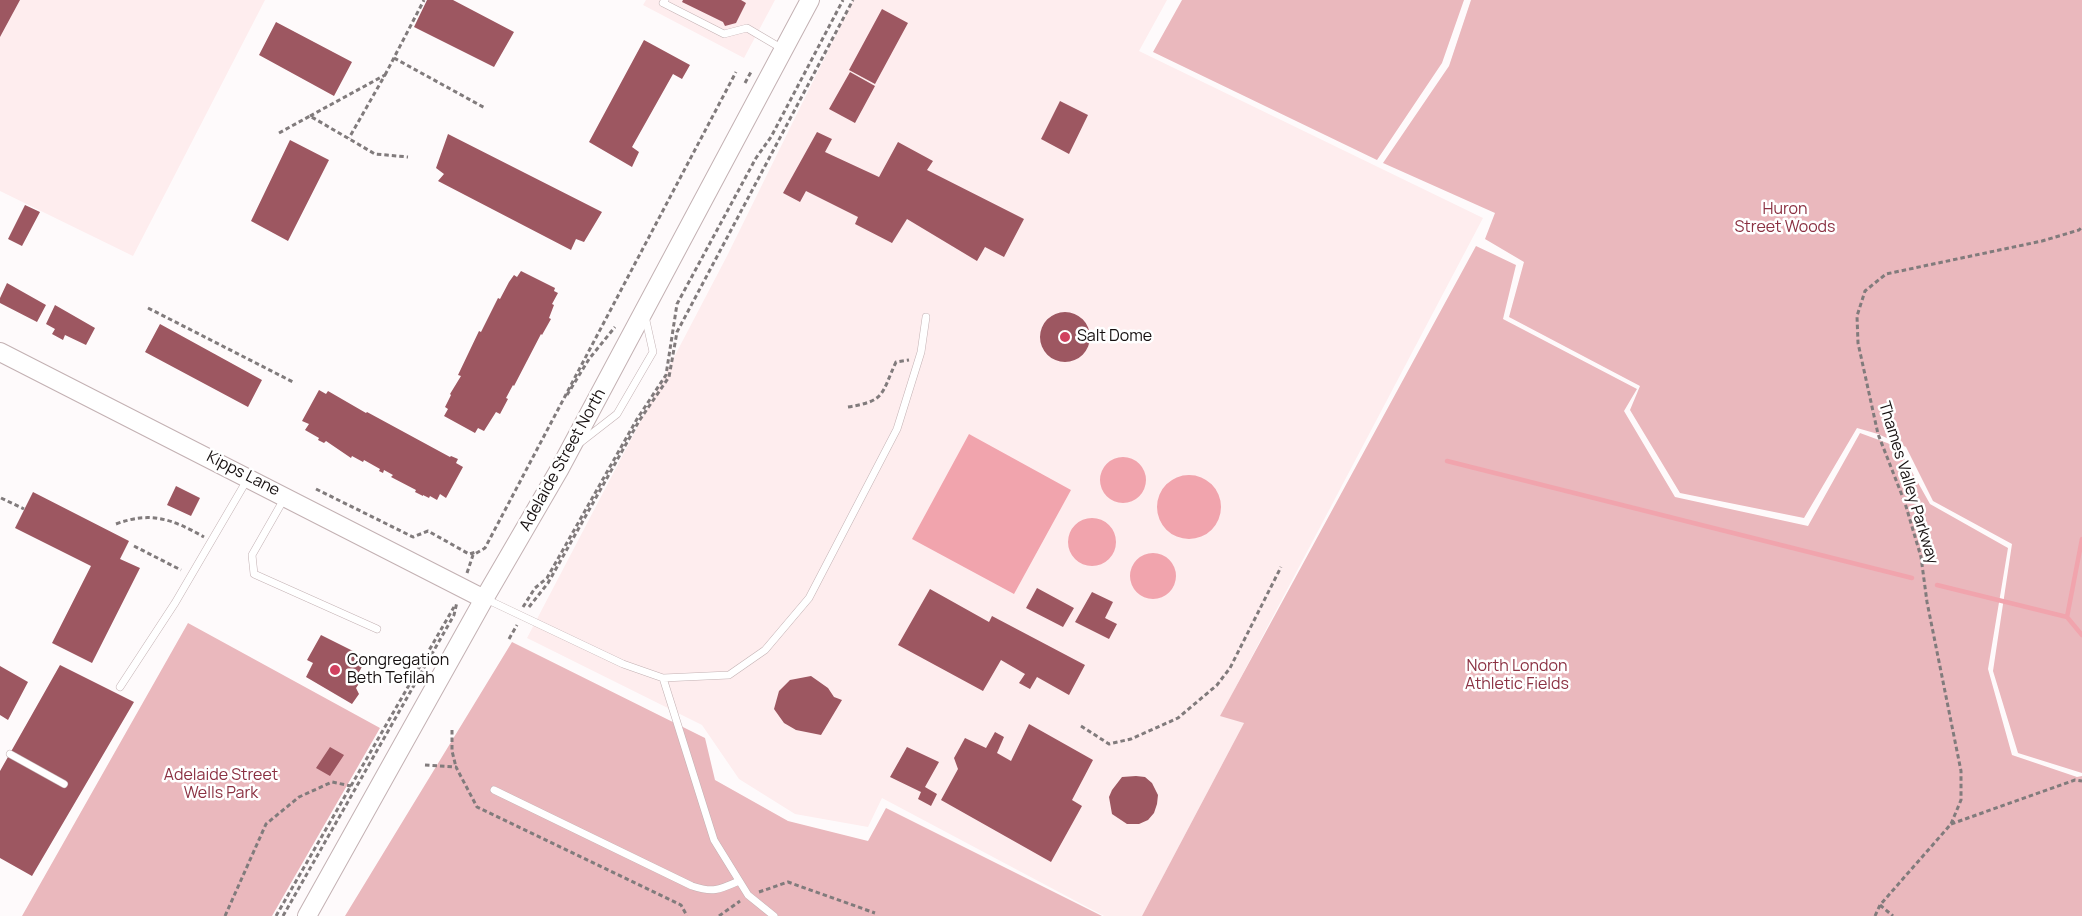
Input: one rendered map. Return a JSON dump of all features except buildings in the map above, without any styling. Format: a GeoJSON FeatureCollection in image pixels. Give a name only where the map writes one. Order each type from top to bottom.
{"type":"FeatureCollection","features":[{"type":"Feature","properties":{"kind":"main road","name":"Adelaide Street North"},"geometry":{"type":"LineString","coordinates":[[307,916],[569,450],[810,0]]}},
{"type":"Feature","properties":{"kind":"main road","name":"Kipps Lane"},"geometry":{"type":"LineString","coordinates":[[0,352],[484,598]]}},
{"type":"Feature","properties":{"kind":"lane"},"geometry":{"type":"LineString","coordinates":[[665,0],[663,3],[724,34],[747,28],[784,50]]}},
{"type":"Feature","properties":{"kind":"lane"},"geometry":{"type":"LineString","coordinates":[[569,450],[617,414],[652,352],[644,312]]}},
{"type":"Feature","properties":{"kind":"lane"},"geometry":{"type":"LineString","coordinates":[[484,598],[623,664],[663,678],[729,675],[765,650],[809,598],[897,429],[920,358],[926,317]]}},
{"type":"Feature","properties":{"kind":"lane"},"geometry":{"type":"LineString","coordinates":[[120,687],[249,478]]}},
{"type":"Feature","properties":{"kind":"lane"},"geometry":{"type":"LineString","coordinates":[[286,496],[252,555],[254,574],[377,629]]}},
{"type":"Feature","properties":{"kind":"lane"},"geometry":{"type":"LineString","coordinates":[[663,678],[714,840],[748,895],[774,916]]}},
{"type":"Feature","properties":{"kind":"lane"},"geometry":{"type":"LineString","coordinates":[[10,754],[64,784]]}},
{"type":"Feature","properties":{"kind":"lane"},"geometry":{"type":"LineString","coordinates":[[494,790],[692,886],[709,891],[719,890],[740,881]]}},
{"type":"Feature","properties":{"kind":"path"},"geometry":{"type":"LineString","coordinates":[[348,138],[385,75],[424,0]]}},
{"type":"Feature","properties":{"kind":"path"},"geometry":{"type":"LineString","coordinates":[[509,639],[535,588],[547,578],[637,418],[666,375],[677,304],[756,158],[771,137],[843,0]]}},
{"type":"Feature","properties":{"kind":"path"},"geometry":{"type":"LineString","coordinates":[[520,615],[548,583],[639,421],[669,377],[677,332],[853,0]]}},
{"type":"Feature","properties":{"kind":"path"},"geometry":{"type":"LineString","coordinates":[[394,58],[485,108]]}},
{"type":"Feature","properties":{"kind":"path"},"geometry":{"type":"LineString","coordinates":[[283,916],[454,615],[473,555],[485,548],[736,72]]}},
{"type":"Feature","properties":{"kind":"path"},"geometry":{"type":"LineString","coordinates":[[279,132],[385,75]]}},
{"type":"Feature","properties":{"kind":"path"},"geometry":{"type":"LineString","coordinates":[[310,117],[375,154],[408,157]]}},
{"type":"Feature","properties":{"kind":"path","name":"Thames Valley Parkway"},"geometry":{"type":"LineString","coordinates":[[1875,916],[1880,905],[1951,824],[1960,800],[1961,771],[1927,602],[1921,557],[1905,504],[1878,434],[1858,343],[1857,316],[1865,291],[1886,274],[2042,241],[2082,228]]}},
{"type":"Feature","properties":{"kind":"path"},"geometry":{"type":"LineString","coordinates":[[148,308],[296,383]]}},
{"type":"Feature","properties":{"kind":"path"},"geometry":{"type":"LineString","coordinates":[[546,432],[588,359],[615,328],[620,317]]}},
{"type":"Feature","properties":{"kind":"path"},"geometry":{"type":"LineString","coordinates":[[848,407],[869,404],[879,397],[896,362],[920,358]]}},
{"type":"Feature","properties":{"kind":"path"},"geometry":{"type":"LineString","coordinates":[[316,489],[413,537],[428,531],[469,554],[485,548]]}},
{"type":"Feature","properties":{"kind":"path"},"geometry":{"type":"LineString","coordinates":[[1,498],[24,509]]}},
{"type":"Feature","properties":{"kind":"path"},"geometry":{"type":"LineString","coordinates":[[116,524],[128,519],[148,516],[166,518],[210,541]]}},
{"type":"Feature","properties":{"kind":"path"},"geometry":{"type":"LineString","coordinates":[[135,546],[190,576]]}},
{"type":"Feature","properties":{"kind":"path"},"geometry":{"type":"LineString","coordinates":[[1081,726],[1109,744],[1141,735],[1178,718],[1217,685],[1230,668],[1281,567]]}},
{"type":"Feature","properties":{"kind":"path"},"geometry":{"type":"LineString","coordinates":[[452,730],[452,751],[456,767],[477,807],[681,905],[687,916]]}},
{"type":"Feature","properties":{"kind":"path"},"geometry":{"type":"LineString","coordinates":[[425,765],[456,767]]}},
{"type":"Feature","properties":{"kind":"path"},"geometry":{"type":"LineString","coordinates":[[1951,824],[2075,780],[2082,781]]}},
{"type":"Feature","properties":{"kind":"path"},"geometry":{"type":"LineString","coordinates":[[225,916],[266,824],[299,797],[332,782],[356,788]]}},
{"type":"Feature","properties":{"kind":"path"},"geometry":{"type":"LineString","coordinates":[[719,916],[748,895],[788,882],[874,913]]}},
{"type":"Feature","properties":{"kind":"path"},"geometry":{"type":"LineString","coordinates":[[683,909],[684,902]]}},
{"type":"Feature","properties":{"kind":"path"},"geometry":{"type":"LineString","coordinates":[[1880,905],[1893,916]]}},
{"type":"Feature","properties":{"kind":"shaded area"},"geometry":{"type":"Polygon","coordinates":[[[0,0],[265,0],[133,256],[0,191],[0,0]]]}},
{"type":"Feature","properties":{"kind":"shaded area"},"geometry":{"type":"Polygon","coordinates":[[[646,0],[775,0],[744,58],[643,5],[646,0]]]}},
{"type":"Feature","properties":{"kind":"shaded area"},"geometry":{"type":"Polygon","coordinates":[[[853,0],[1167,0],[1139,51],[1483,218],[1221,715],[1244,723],[1142,916],[1104,916],[882,798],[868,827],[795,814],[739,779],[702,725],[527,638],[727,256],[853,0]]]}},
{"type":"Feature","properties":{"kind":"shaded area"},"geometry":{"type":"Polygon","coordinates":[[[969,434],[1071,490],[1014,594],[912,539],[969,434]]]}},
{"type":"Feature","properties":{"kind":"shaded area"},"geometry":{"type":"Polygon","coordinates":[[[1123,457],[1139,464],[1146,480],[1139,496],[1123,503],[1107,496],[1100,480],[1107,464],[1123,457]]]}},
{"type":"Feature","properties":{"kind":"shaded area"},"geometry":{"type":"Polygon","coordinates":[[[1183,475],[1195,475],[1212,484],[1219,495],[1221,507],[1219,519],[1212,530],[1195,539],[1183,539],[1171,534],[1162,525],[1157,513],[1157,501],[1162,489],[1171,480],[1183,475]]]}},
{"type":"Feature","properties":{"kind":"shaded area"},"geometry":{"type":"Polygon","coordinates":[[[1092,518],[1109,525],[1116,542],[1109,559],[1092,566],[1075,559],[1068,542],[1075,525],[1092,518]]]}},
{"type":"Feature","properties":{"kind":"shaded area"},"geometry":{"type":"Polygon","coordinates":[[[1153,553],[1169,560],[1176,576],[1169,592],[1153,599],[1137,592],[1130,576],[1137,560],[1153,553]]]}},
{"type":"Feature","properties":{"kind":"green space"},"geometry":{"type":"Polygon","coordinates":[[[1182,0],[1464,0],[1442,63],[1377,160],[1153,52],[1182,0]]]}},
{"type":"Feature","properties":{"kind":"green space","name":"Huron Street Woods"},"geometry":{"type":"Polygon","coordinates":[[[1471,0],[2082,0],[2082,773],[2018,753],[1993,671],[2012,544],[1933,501],[1906,447],[1878,434],[1857,428],[1804,518],[1680,493],[1630,410],[1640,386],[1509,317],[1524,262],[1485,239],[1495,213],[1383,163],[1449,66],[1471,0]]]}},
{"type":"Feature","properties":{"kind":"green space","name":"North London Athletic Fields"},"geometry":{"type":"Polygon","coordinates":[[[1476,246],[1516,265],[1503,319],[1637,389],[1624,411],[1675,497],[1808,526],[1860,433],[1898,447],[1930,504],[2008,548],[1988,669],[2012,755],[2077,777],[2082,776],[2082,916],[1142,916],[1244,723],[1220,716],[1476,246]]]}},
{"type":"Feature","properties":{"kind":"green space","name":"Adelaide Street Wells Park"},"geometry":{"type":"Polygon","coordinates":[[[188,623],[380,728],[272,916],[22,916],[188,623]]]}},
{"type":"Feature","properties":{"kind":"green space"},"geometry":{"type":"Polygon","coordinates":[[[512,642],[705,738],[715,780],[788,821],[868,841],[886,808],[1102,916],[345,916],[512,642]]]}},
{"type":"Feature","properties":{"kind":"waterway"},"geometry":{"type":"LineString","coordinates":[[1447,461],[1912,578]]}},
{"type":"Feature","properties":{"kind":"waterway"},"geometry":{"type":"LineString","coordinates":[[2067,617],[2082,539]]}},
{"type":"Feature","properties":{"kind":"waterway"},"geometry":{"type":"LineString","coordinates":[[1937,585],[2067,617],[2082,635]]}},
{"type":"Feature","properties":{"kind":"place","name":"Salt Dome"},"geometry":{"type":"Point","coordinates":[1065,337]}},
{"type":"Feature","properties":{"kind":"place","name":"Congregation Beth Tefilah"},"geometry":{"type":"Point","coordinates":[335,670]}}]}
